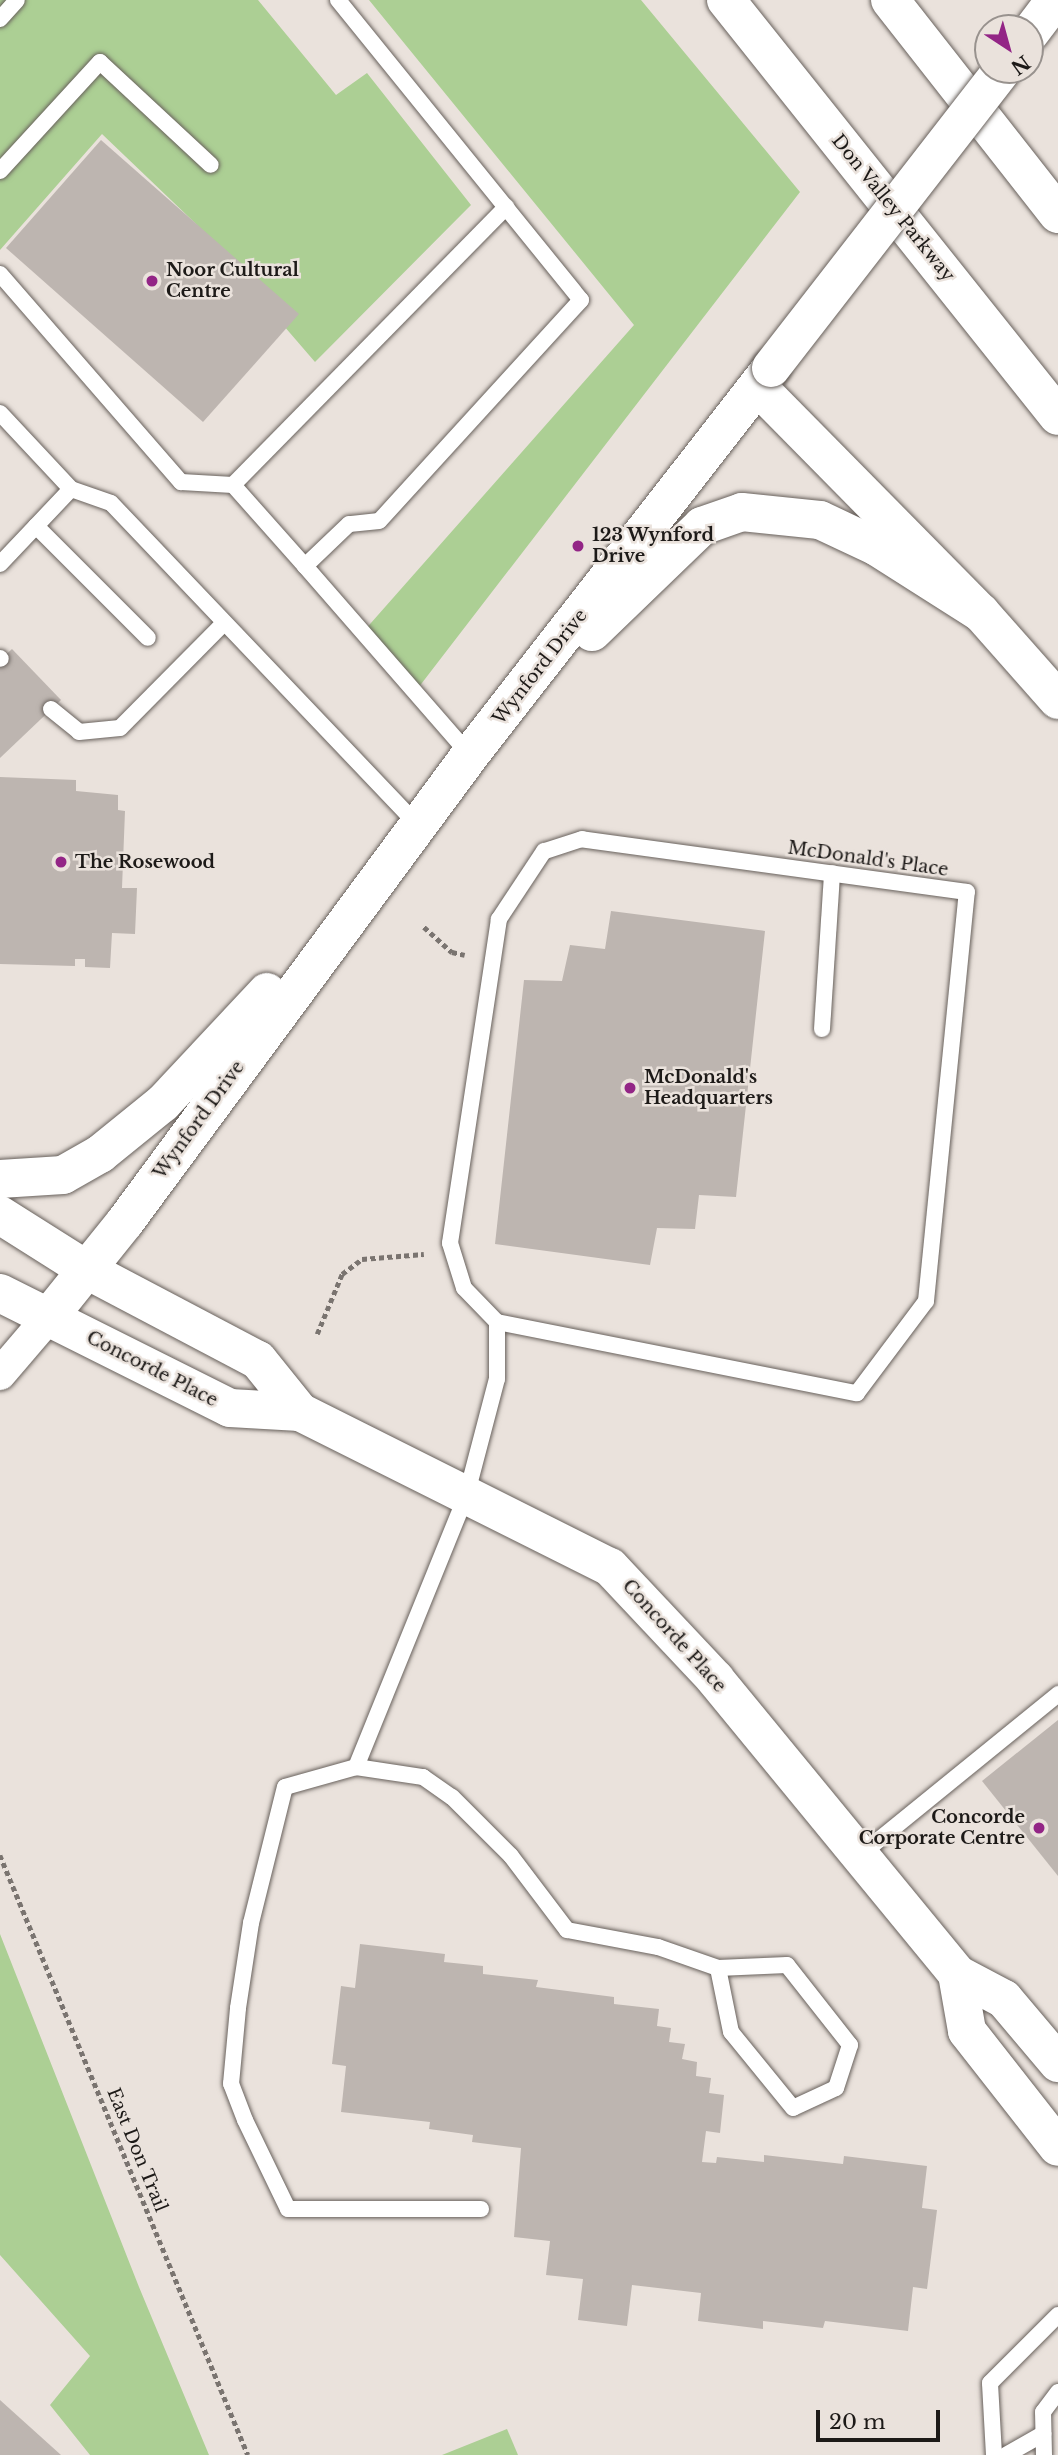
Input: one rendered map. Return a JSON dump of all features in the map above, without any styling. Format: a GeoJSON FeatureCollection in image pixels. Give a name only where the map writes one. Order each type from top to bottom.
{"type":"FeatureCollection","features":[{"type":"Feature","properties":{"kind":"main road","name":"Don Valley Parkway"},"geometry":{"type":"LineString","coordinates":[[726,0],[1058,416]]}},
{"type":"Feature","properties":{"kind":"main road"},"geometry":{"type":"LineString","coordinates":[[890,0],[1058,214]]}},
{"type":"Feature","properties":{"kind":"main road"},"geometry":{"type":"LineString","coordinates":[[1044,15],[1055,0]]}},
{"type":"Feature","properties":{"kind":"main road","name":"Wynford Drive"},"geometry":{"type":"LineString","coordinates":[[47,1318],[87,1270],[379,874],[991,84]]}},
{"type":"Feature","properties":{"kind":"main road"},"geometry":{"type":"LineString","coordinates":[[765,377],[1058,700]]}},
{"type":"Feature","properties":{"kind":"main road"},"geometry":{"type":"LineString","coordinates":[[481,743],[702,526],[742,512],[820,520],[877,547],[981,612]]}},
{"type":"Feature","properties":{"kind":"main road"},"geometry":{"type":"LineString","coordinates":[[0,1179],[63,1175],[100,1154],[163,1103],[379,874]]}},
{"type":"Feature","properties":{"kind":"main road"},"geometry":{"type":"LineString","coordinates":[[0,1215],[87,1270]]}},
{"type":"Feature","properties":{"kind":"main road","name":"Concorde Place"},"geometry":{"type":"LineString","coordinates":[[87,1270],[258,1360],[300,1412]]}},
{"type":"Feature","properties":{"kind":"main road"},"geometry":{"type":"LineString","coordinates":[[0,1293],[47,1318]]}},
{"type":"Feature","properties":{"kind":"main road","name":"Concorde Place"},"geometry":{"type":"LineString","coordinates":[[47,1318],[230,1409],[300,1412],[467,1493],[610,1567],[715,1679],[957,1974],[1004,2000],[1058,2063]]}},
{"type":"Feature","properties":{"kind":"main road","name":"Concorde Place"},"geometry":{"type":"LineString","coordinates":[[957,1974],[967,2031],[1058,2147]]}},
{"type":"Feature","properties":{"kind":"street"},"geometry":{"type":"LineString","coordinates":[[0,1374],[47,1318]]}},
{"type":"Feature","properties":{"kind":"lane"},"geometry":{"type":"LineString","coordinates":[[0,19],[17,0]]}},
{"type":"Feature","properties":{"kind":"lane"},"geometry":{"type":"LineString","coordinates":[[305,566],[349,524],[379,521],[581,300],[338,0]]}},
{"type":"Feature","properties":{"kind":"lane"},"geometry":{"type":"LineString","coordinates":[[0,171],[100,62],[212,165]]}},
{"type":"Feature","properties":{"kind":"lane"},"geometry":{"type":"LineString","coordinates":[[233,485],[506,207]]}},
{"type":"Feature","properties":{"kind":"lane"},"geometry":{"type":"LineString","coordinates":[[0,274],[181,482],[233,485],[305,566],[481,743]]}},
{"type":"Feature","properties":{"kind":"lane"},"geometry":{"type":"LineString","coordinates":[[0,413],[71,489],[111,503],[418,825]]}},
{"type":"Feature","properties":{"kind":"lane"},"geometry":{"type":"LineString","coordinates":[[2,559],[71,489]]}},
{"type":"Feature","properties":{"kind":"lane"},"geometry":{"type":"LineString","coordinates":[[36,526],[148,638]]}},
{"type":"Feature","properties":{"kind":"lane"},"geometry":{"type":"LineString","coordinates":[[51,709],[79,732],[120,728],[224,623]]}},
{"type":"Feature","properties":{"kind":"lane","name":"McDonald's Place"},"geometry":{"type":"LineString","coordinates":[[582,839],[967,892],[926,1301],[857,1393],[497,1322],[464,1288],[450,1243],[493,961],[499,919],[544,851],[582,839]]}},
{"type":"Feature","properties":{"kind":"lane"},"geometry":{"type":"LineString","coordinates":[[822,1029],[832,873]]}},
{"type":"Feature","properties":{"kind":"lane"},"geometry":{"type":"LineString","coordinates":[[356,1767],[467,1493],[497,1379],[497,1322]]}},
{"type":"Feature","properties":{"kind":"lane"},"geometry":{"type":"LineString","coordinates":[[859,1857],[1058,1694]]}},
{"type":"Feature","properties":{"kind":"lane"},"geometry":{"type":"LineString","coordinates":[[481,2208],[288,2209],[231,2084],[251,1923],[285,1787],[356,1767],[423,1777],[452,1797],[511,1856],[567,1930],[658,1947],[718,1968],[788,1965],[850,2045],[836,2088],[793,2108],[731,2032],[718,1968]]}},
{"type":"Feature","properties":{"kind":"lane"},"geometry":{"type":"LineString","coordinates":[[994,2455],[990,2383],[1058,2315]]}},
{"type":"Feature","properties":{"kind":"lane"},"geometry":{"type":"LineString","coordinates":[[1044,2455],[1043,2412],[1058,2392]]}},
{"type":"Feature","properties":{"kind":"lane"},"geometry":{"type":"LineString","coordinates":[[1006,2455],[1043,2434]]}},
{"type":"Feature","properties":{"kind":"path"},"geometry":{"type":"LineString","coordinates":[[424,927],[452,952],[493,961]]}},
{"type":"Feature","properties":{"kind":"path"},"geometry":{"type":"LineString","coordinates":[[317,1334],[341,1273],[362,1259],[453,1253]]}},
{"type":"Feature","properties":{"kind":"path","name":"East Don Trail"},"geometry":{"type":"LineString","coordinates":[[0,1855],[248,2455]]}},
{"type":"Feature","properties":{"kind":"green space"},"geometry":{"type":"Polygon","coordinates":[[[0,0],[258,0],[336,95],[367,73],[471,205],[315,362],[195,223],[102,134],[0,250],[0,0]]]}},
{"type":"Feature","properties":{"kind":"green space"},"geometry":{"type":"Polygon","coordinates":[[[369,0],[641,0],[800,192],[415,692],[363,632],[634,325],[369,0]]]}},
{"type":"Feature","properties":{"kind":"green space"},"geometry":{"type":"Polygon","coordinates":[[[0,1934],[139,2287],[209,2455],[90,2455],[50,2405],[90,2356],[0,2255],[0,1934]]]}},
{"type":"Feature","properties":{"kind":"green space"},"geometry":{"type":"Polygon","coordinates":[[[507,2429],[518,2455],[442,2455],[507,2429]]]}},
{"type":"Feature","properties":{"kind":"building","name":"Noor Cultural Centre"},"geometry":{"type":"Polygon","coordinates":[[[101,140],[299,314],[203,422],[6,248],[101,140]]]}},
{"type":"Feature","properties":{"kind":"building"},"geometry":{"type":"Polygon","coordinates":[[[12,649],[61,700],[0,758],[0,660],[12,649]]]}},
{"type":"Feature","properties":{"kind":"building","name":"The Rosewood"},"geometry":{"type":"Polygon","coordinates":[[[0,777],[76,780],[76,791],[118,795],[118,810],[125,811],[122,888],[137,888],[135,934],[112,933],[110,968],[85,967],[85,959],[75,959],[75,966],[0,964],[0,777]]]}},
{"type":"Feature","properties":{"kind":"building","name":"McDonald's Headquarters"},"geometry":{"type":"Polygon","coordinates":[[[611,911],[765,931],[736,1197],[699,1195],[695,1229],[657,1228],[650,1265],[495,1244],[524,980],[562,981],[570,945],[605,949],[611,911]]]}},
{"type":"Feature","properties":{"kind":"building","name":"Concorde Corporate Centre"},"geometry":{"type":"Polygon","coordinates":[[[1058,1720],[1058,1876],[982,1781],[1058,1720]]]}},
{"type":"Feature","properties":{"kind":"building"},"geometry":{"type":"Polygon","coordinates":[[[360,1944],[445,1954],[444,1962],[483,1966],[483,1974],[538,1980],[536,1987],[614,1997],[614,2004],[659,2009],[657,2026],[671,2028],[669,2042],[685,2044],[682,2059],[697,2062],[696,2076],[711,2078],[709,2093],[724,2095],[720,2133],[706,2131],[702,2162],[716,2163],[717,2157],[764,2162],[764,2155],[843,2164],[844,2156],[927,2166],[922,2208],[937,2210],[927,2289],[913,2287],[908,2331],[825,2321],[823,2328],[763,2321],[763,2329],[698,2321],[701,2293],[632,2285],[627,2326],[578,2320],[583,2279],[546,2275],[550,2241],[514,2237],[521,2148],[472,2142],[473,2135],[429,2129],[430,2122],[341,2112],[346,2066],[332,2064],[341,1986],[355,1988],[360,1944]]]}},
{"type":"Feature","properties":{"kind":"building"},"geometry":{"type":"Polygon","coordinates":[[[0,2400],[61,2455],[0,2455],[0,2400]]]}},
{"type":"Feature","properties":{"kind":"place","name":"Noor Cultural Centre"},"geometry":{"type":"Point","coordinates":[152,281]}},
{"type":"Feature","properties":{"kind":"place","name":"123 Wynford Drive"},"geometry":{"type":"Point","coordinates":[578,546]}},
{"type":"Feature","properties":{"kind":"place","name":"The Rosewood"},"geometry":{"type":"Point","coordinates":[61,862]}},
{"type":"Feature","properties":{"kind":"place","name":"McDonald's Headquarters"},"geometry":{"type":"Point","coordinates":[630,1088]}},
{"type":"Feature","properties":{"kind":"place","name":"Concorde Corporate Centre"},"geometry":{"type":"Point","coordinates":[1039,1828]}}]}
